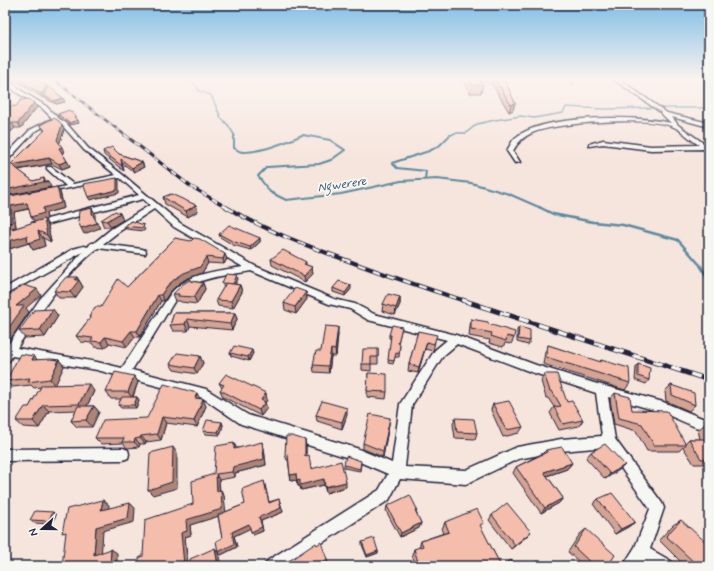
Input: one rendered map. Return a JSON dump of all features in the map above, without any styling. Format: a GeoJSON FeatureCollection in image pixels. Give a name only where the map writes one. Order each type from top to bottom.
{"type":"FeatureCollection","features":[{"type":"Feature","properties":{"kind":"street"},"geometry":{"type":"LineString","coordinates":[[42,106],[56,119],[64,124],[86,149],[121,176],[177,225],[252,268],[332,302],[352,306],[371,316],[456,340],[535,369],[601,390],[663,406],[709,427]]}},
{"type":"Feature","properties":{"kind":"street"},"geometry":{"type":"LineString","coordinates":[[654,106],[666,114],[676,126],[707,149]]}},
{"type":"Feature","properties":{"kind":"street"},"geometry":{"type":"LineString","coordinates":[[666,114],[709,125]]}},
{"type":"Feature","properties":{"kind":"street"},"geometry":{"type":"LineString","coordinates":[[5,160],[32,131],[56,119]]}},
{"type":"Feature","properties":{"kind":"street"},"geometry":{"type":"LineString","coordinates":[[517,162],[510,151],[512,143],[524,134],[556,124],[577,121],[632,120],[654,121],[676,126]]}},
{"type":"Feature","properties":{"kind":"street"},"geometry":{"type":"LineString","coordinates":[[591,145],[603,142],[651,148],[707,149]]}},
{"type":"Feature","properties":{"kind":"street"},"geometry":{"type":"LineString","coordinates":[[49,168],[71,186]]}},
{"type":"Feature","properties":{"kind":"street"},"geometry":{"type":"LineString","coordinates":[[38,194],[121,176]]}},
{"type":"Feature","properties":{"kind":"street"},"geometry":{"type":"LineString","coordinates":[[27,227],[144,196]]}},
{"type":"Feature","properties":{"kind":"street"},"geometry":{"type":"LineString","coordinates":[[154,206],[91,248],[51,290],[7,354],[97,366],[206,394],[245,420],[356,454],[398,470],[403,474],[466,477],[517,453],[561,445],[609,442]]}},
{"type":"Feature","properties":{"kind":"street"},"geometry":{"type":"LineString","coordinates":[[5,292],[76,251],[91,248],[142,252]]}},
{"type":"Feature","properties":{"kind":"street"},"geometry":{"type":"LineString","coordinates":[[125,373],[174,295],[183,284],[215,274],[252,268]]}},
{"type":"Feature","properties":{"kind":"street"},"geometry":{"type":"LineString","coordinates":[[272,566],[384,495],[398,470],[406,404],[439,353],[456,340]]}},
{"type":"Feature","properties":{"kind":"street"},"geometry":{"type":"LineString","coordinates":[[601,390],[609,442],[657,508],[641,552],[631,566]]}},
{"type":"Feature","properties":{"kind":"street"},"geometry":{"type":"LineString","coordinates":[[5,455],[123,454]]}},
{"type":"Feature","properties":{"kind":"street"},"geometry":{"type":"LineString","coordinates":[[641,552],[666,566]]}},
{"type":"Feature","properties":{"kind":"building"},"geometry":{"type":"Polygon","coordinates":[[[32,106],[18,123],[12,123],[5,129],[5,107],[32,106]]]}},
{"type":"Feature","properties":{"kind":"building"},"geometry":{"type":"Polygon","coordinates":[[[69,110],[77,117],[75,117],[78,120],[69,123],[58,114],[69,110]]]}},
{"type":"Feature","properties":{"kind":"building"},"geometry":{"type":"Polygon","coordinates":[[[54,118],[62,125],[57,140],[62,147],[59,148],[67,161],[59,164],[49,158],[12,165],[33,181],[44,178],[44,182],[5,190],[5,170],[45,130],[40,125],[54,118]]]}},
{"type":"Feature","properties":{"kind":"building"},"geometry":{"type":"Polygon","coordinates":[[[112,147],[119,154],[142,162],[132,168],[121,159],[122,166],[103,151],[112,147]]]}},
{"type":"Feature","properties":{"kind":"building"},"geometry":{"type":"Polygon","coordinates":[[[117,178],[117,190],[88,197],[83,184],[117,178]]]}},
{"type":"Feature","properties":{"kind":"building"},"geometry":{"type":"Polygon","coordinates":[[[57,187],[61,203],[43,208],[44,213],[31,217],[27,203],[11,206],[12,222],[5,224],[5,197],[57,187]]]}},
{"type":"Feature","properties":{"kind":"building"},"geometry":{"type":"Polygon","coordinates":[[[171,194],[196,205],[186,211],[163,197],[171,194]]]}},
{"type":"Feature","properties":{"kind":"building"},"geometry":{"type":"Polygon","coordinates":[[[92,208],[92,213],[97,223],[81,228],[78,222],[79,211],[92,208]]]}},
{"type":"Feature","properties":{"kind":"building"},"geometry":{"type":"Polygon","coordinates":[[[115,211],[120,213],[107,221],[101,220],[115,211]]]}},
{"type":"Feature","properties":{"kind":"building"},"geometry":{"type":"Polygon","coordinates":[[[44,219],[47,235],[38,231],[40,239],[28,243],[27,236],[5,242],[5,230],[44,219]]]}},
{"type":"Feature","properties":{"kind":"building"},"geometry":{"type":"Polygon","coordinates":[[[132,221],[144,225],[143,228],[124,226],[132,221]]]}},
{"type":"Feature","properties":{"kind":"building"},"geometry":{"type":"Polygon","coordinates":[[[229,225],[260,238],[250,247],[232,241],[219,234],[229,225]]]}},
{"type":"Feature","properties":{"kind":"building"},"geometry":{"type":"Polygon","coordinates":[[[175,238],[191,241],[194,238],[200,239],[225,254],[223,259],[206,257],[200,267],[184,273],[175,279],[167,286],[161,295],[158,295],[137,331],[131,331],[123,341],[105,337],[101,342],[91,341],[93,338],[76,336],[91,317],[89,317],[95,307],[101,307],[118,279],[127,287],[175,238]]]}},
{"type":"Feature","properties":{"kind":"building"},"geometry":{"type":"Polygon","coordinates":[[[283,250],[306,262],[304,264],[312,267],[304,276],[271,259],[283,250]]]}},
{"type":"Feature","properties":{"kind":"building"},"geometry":{"type":"Polygon","coordinates":[[[226,274],[237,275],[233,284],[222,283],[226,274]]]}},
{"type":"Feature","properties":{"kind":"building"},"geometry":{"type":"Polygon","coordinates":[[[66,277],[77,277],[75,280],[79,280],[70,292],[54,291],[66,277]]]}},
{"type":"Feature","properties":{"kind":"building"},"geometry":{"type":"Polygon","coordinates":[[[191,279],[191,281],[203,283],[194,297],[178,296],[179,294],[173,294],[183,284],[191,279]]]}},
{"type":"Feature","properties":{"kind":"building"},"geometry":{"type":"Polygon","coordinates":[[[339,281],[351,285],[345,293],[333,288],[339,281]]]}},
{"type":"Feature","properties":{"kind":"building"},"geometry":{"type":"Polygon","coordinates":[[[226,283],[240,285],[231,301],[216,300],[226,283]]]}},
{"type":"Feature","properties":{"kind":"building"},"geometry":{"type":"Polygon","coordinates":[[[23,285],[37,289],[16,306],[24,306],[5,333],[5,298],[23,285]]]}},
{"type":"Feature","properties":{"kind":"building"},"geometry":{"type":"Polygon","coordinates":[[[295,288],[306,292],[295,307],[284,303],[295,288]]]}},
{"type":"Feature","properties":{"kind":"building"},"geometry":{"type":"Polygon","coordinates":[[[388,294],[400,297],[396,308],[383,304],[388,294]]]}},
{"type":"Feature","properties":{"kind":"building"},"geometry":{"type":"Polygon","coordinates":[[[53,309],[40,330],[19,331],[34,310],[53,309]]]}},
{"type":"Feature","properties":{"kind":"building"},"geometry":{"type":"Polygon","coordinates":[[[174,313],[235,313],[230,324],[187,319],[185,324],[170,325],[174,313]]]}},
{"type":"Feature","properties":{"kind":"building"},"geometry":{"type":"Polygon","coordinates":[[[471,319],[488,322],[488,324],[515,332],[514,338],[507,336],[506,341],[491,336],[492,333],[471,329],[471,319]]]}},
{"type":"Feature","properties":{"kind":"building"},"geometry":{"type":"Polygon","coordinates":[[[392,325],[402,327],[398,343],[400,344],[399,354],[396,353],[394,361],[388,360],[391,335],[389,335],[392,325]]]}},
{"type":"Feature","properties":{"kind":"building"},"geometry":{"type":"Polygon","coordinates":[[[325,326],[338,327],[335,350],[331,349],[328,366],[313,365],[316,351],[321,351],[325,326]]]}},
{"type":"Feature","properties":{"kind":"building"},"geometry":{"type":"Polygon","coordinates":[[[519,327],[530,330],[530,341],[518,339],[519,327]]]}},
{"type":"Feature","properties":{"kind":"building"},"geometry":{"type":"Polygon","coordinates":[[[418,331],[437,335],[434,344],[427,342],[419,367],[409,364],[418,331]]]}},
{"type":"Feature","properties":{"kind":"building"},"geometry":{"type":"Polygon","coordinates":[[[548,345],[601,362],[601,360],[629,368],[630,383],[546,357],[548,345]]]}},
{"type":"Feature","properties":{"kind":"building"},"geometry":{"type":"Polygon","coordinates":[[[234,346],[252,350],[248,357],[230,353],[234,346]]]}},
{"type":"Feature","properties":{"kind":"building"},"geometry":{"type":"Polygon","coordinates":[[[363,349],[378,349],[378,357],[371,357],[371,364],[362,364],[363,349]]]}},
{"type":"Feature","properties":{"kind":"building"},"geometry":{"type":"Polygon","coordinates":[[[177,353],[200,356],[194,368],[170,364],[177,353]]]}},
{"type":"Feature","properties":{"kind":"building"},"geometry":{"type":"Polygon","coordinates":[[[20,354],[34,356],[32,360],[59,360],[50,379],[28,382],[30,378],[6,381],[20,354]]]}},
{"type":"Feature","properties":{"kind":"building"},"geometry":{"type":"Polygon","coordinates":[[[638,364],[650,368],[649,380],[638,376],[638,364]]]}},
{"type":"Feature","properties":{"kind":"building"},"geometry":{"type":"Polygon","coordinates":[[[115,372],[134,376],[128,392],[106,392],[115,372]]]}},
{"type":"Feature","properties":{"kind":"building"},"geometry":{"type":"Polygon","coordinates":[[[368,373],[387,374],[387,392],[367,391],[368,373]]]}},
{"type":"Feature","properties":{"kind":"building"},"geometry":{"type":"Polygon","coordinates":[[[226,374],[266,393],[261,400],[265,402],[259,410],[220,390],[224,385],[219,383],[226,374]]]}},
{"type":"Feature","properties":{"kind":"building"},"geometry":{"type":"Polygon","coordinates":[[[544,374],[557,374],[567,402],[572,401],[583,420],[563,424],[554,407],[561,406],[552,391],[550,391],[544,374]]]}},
{"type":"Feature","properties":{"kind":"building"},"geometry":{"type":"Polygon","coordinates":[[[89,384],[79,404],[43,405],[33,421],[16,421],[25,407],[29,407],[42,385],[89,384]]]}},
{"type":"Feature","properties":{"kind":"building"},"geometry":{"type":"Polygon","coordinates":[[[164,384],[197,393],[195,398],[203,399],[194,421],[162,417],[157,434],[141,436],[140,438],[135,439],[134,442],[122,442],[124,438],[95,438],[103,420],[147,418],[164,384]]]}},
{"type":"Feature","properties":{"kind":"building"},"geometry":{"type":"Polygon","coordinates":[[[671,385],[694,393],[695,405],[672,395],[671,385]]]}},
{"type":"Feature","properties":{"kind":"building"},"geometry":{"type":"Polygon","coordinates":[[[615,393],[630,397],[632,410],[667,411],[686,445],[654,445],[642,424],[619,418],[615,393]]]}},
{"type":"Feature","properties":{"kind":"building"},"geometry":{"type":"Polygon","coordinates":[[[122,397],[137,397],[134,405],[118,405],[122,397]]]}},
{"type":"Feature","properties":{"kind":"building"},"geometry":{"type":"Polygon","coordinates":[[[322,401],[347,408],[342,422],[316,415],[322,401]]]}},
{"type":"Feature","properties":{"kind":"building"},"geometry":{"type":"Polygon","coordinates":[[[509,401],[523,427],[506,430],[493,404],[509,401]]]}},
{"type":"Feature","properties":{"kind":"building"},"geometry":{"type":"Polygon","coordinates":[[[78,406],[94,406],[86,420],[71,421],[78,406]]]}},
{"type":"Feature","properties":{"kind":"building"},"geometry":{"type":"Polygon","coordinates":[[[370,414],[390,418],[383,451],[363,443],[370,414]]]}},
{"type":"Feature","properties":{"kind":"building"},"geometry":{"type":"Polygon","coordinates":[[[455,418],[474,419],[477,433],[457,432],[455,418]]]}},
{"type":"Feature","properties":{"kind":"building"},"geometry":{"type":"Polygon","coordinates":[[[207,420],[222,422],[218,432],[203,431],[207,420]]]}},
{"type":"Feature","properties":{"kind":"building"},"geometry":{"type":"Polygon","coordinates":[[[705,424],[709,426],[709,439],[705,424]]]}},
{"type":"Feature","properties":{"kind":"building"},"geometry":{"type":"Polygon","coordinates":[[[286,436],[292,436],[305,440],[305,456],[309,455],[311,469],[341,461],[346,482],[325,487],[324,479],[300,485],[300,480],[297,481],[296,474],[290,475],[288,454],[285,455],[286,436]]]}},
{"type":"Feature","properties":{"kind":"building"},"geometry":{"type":"Polygon","coordinates":[[[689,439],[709,439],[709,459],[701,459],[689,439]]]}},
{"type":"Feature","properties":{"kind":"building"},"geometry":{"type":"Polygon","coordinates":[[[262,442],[264,459],[233,467],[232,472],[216,474],[217,492],[221,490],[222,509],[186,520],[187,531],[181,533],[184,565],[139,566],[139,558],[143,556],[145,520],[193,504],[192,481],[214,474],[216,446],[234,443],[234,449],[262,442]]]}},
{"type":"Feature","properties":{"kind":"building"},"geometry":{"type":"Polygon","coordinates":[[[605,444],[625,465],[610,474],[591,452],[605,444]]]}},
{"type":"Feature","properties":{"kind":"building"},"geometry":{"type":"Polygon","coordinates":[[[173,447],[172,482],[148,490],[150,453],[173,447]]]}},
{"type":"Feature","properties":{"kind":"building"},"geometry":{"type":"Polygon","coordinates":[[[562,447],[572,463],[544,472],[563,498],[545,508],[516,467],[547,452],[546,450],[562,447]]]}},
{"type":"Feature","properties":{"kind":"building"},"geometry":{"type":"Polygon","coordinates":[[[346,456],[361,461],[360,469],[344,465],[346,456]]]}},
{"type":"Feature","properties":{"kind":"building"},"geometry":{"type":"Polygon","coordinates":[[[264,481],[269,503],[279,499],[281,508],[259,517],[262,527],[251,532],[249,524],[232,532],[234,544],[218,552],[216,541],[222,538],[218,515],[245,504],[242,489],[264,481]]]}},
{"type":"Feature","properties":{"kind":"building"},"geometry":{"type":"Polygon","coordinates":[[[612,493],[635,522],[621,529],[598,499],[612,493]]]}},
{"type":"Feature","properties":{"kind":"building"},"geometry":{"type":"Polygon","coordinates":[[[410,495],[417,509],[415,510],[421,523],[401,533],[387,506],[410,495]]]}},
{"type":"Feature","properties":{"kind":"building"},"geometry":{"type":"Polygon","coordinates":[[[103,500],[101,510],[130,503],[128,518],[96,527],[94,555],[111,549],[110,566],[62,566],[66,532],[62,533],[67,509],[103,500]]]}},
{"type":"Feature","properties":{"kind":"building"},"geometry":{"type":"Polygon","coordinates":[[[507,503],[531,532],[515,545],[492,515],[507,503]]]}},
{"type":"Feature","properties":{"kind":"building"},"geometry":{"type":"Polygon","coordinates":[[[477,509],[484,523],[480,525],[501,566],[417,566],[419,565],[414,549],[423,546],[421,541],[449,532],[445,522],[477,509]]]}},
{"type":"Feature","properties":{"kind":"building"},"geometry":{"type":"Polygon","coordinates":[[[35,511],[53,512],[48,521],[30,520],[35,511]]]}},
{"type":"Feature","properties":{"kind":"building"},"geometry":{"type":"Polygon","coordinates":[[[681,520],[709,545],[709,566],[698,566],[666,536],[681,520]]]}},
{"type":"Feature","properties":{"kind":"building"},"geometry":{"type":"Polygon","coordinates":[[[586,529],[615,555],[608,566],[594,566],[574,547],[586,529]]]}},
{"type":"Feature","properties":{"kind":"building"},"geometry":{"type":"Polygon","coordinates":[[[374,538],[378,551],[367,555],[362,542],[374,538]]]}},
{"type":"Feature","properties":{"kind":"building"},"geometry":{"type":"Polygon","coordinates":[[[321,542],[327,559],[323,562],[324,566],[279,566],[316,543],[317,545],[321,542]]]}},
{"type":"Feature","properties":{"kind":"building"},"geometry":{"type":"Polygon","coordinates":[[[215,548],[218,566],[208,566],[208,564],[205,566],[191,566],[190,559],[215,548]]]}},
{"type":"Feature","properties":{"kind":"building"},"geometry":{"type":"Polygon","coordinates":[[[511,560],[515,566],[502,566],[511,560]]]}},
{"type":"Feature","properties":{"kind":"building"},"geometry":{"type":"Polygon","coordinates":[[[538,561],[541,566],[530,566],[538,561]]]}},
{"type":"Feature","properties":{"kind":"waterway","name":"Ngwerere"},"geometry":{"type":"LineString","coordinates":[[216,106],[221,118],[228,125],[235,136]]}},
{"type":"Feature","properties":{"kind":"waterway"},"geometry":{"type":"LineString","coordinates":[[449,136],[455,133],[466,133],[477,124],[495,120],[521,116],[534,118],[563,113],[566,107],[603,109],[654,108]]}},
{"type":"Feature","properties":{"kind":"waterway"},"geometry":{"type":"LineString","coordinates":[[663,108],[709,108]]}},
{"type":"Feature","properties":{"kind":"waterway","name":"Ngwerere"},"geometry":{"type":"LineString","coordinates":[[234,135],[234,148],[243,152],[250,152],[273,146],[302,135]]}},
{"type":"Feature","properties":{"kind":"waterway","name":"Ngwerere"},"geometry":{"type":"LineString","coordinates":[[302,135],[306,136]]}},
{"type":"Feature","properties":{"kind":"waterway","name":"Ngwerere"},"geometry":{"type":"LineString","coordinates":[[306,136],[330,140],[345,150],[331,160],[319,164],[267,167],[258,176],[270,192],[286,200],[341,194],[401,181],[437,179],[471,183],[509,194],[541,208]]}},
{"type":"Feature","properties":{"kind":"waterway"},"geometry":{"type":"LineString","coordinates":[[425,179],[426,171],[397,168],[392,163],[429,151],[439,146],[449,136]]}},
{"type":"Feature","properties":{"kind":"waterway","name":"Ngwerere"},"geometry":{"type":"LineString","coordinates":[[541,208],[553,214],[593,222],[623,225],[678,240],[700,265],[709,280]]}},
{"type":"Feature","properties":{"kind":"railway"},"geometry":{"type":"LineString","coordinates":[[87,106],[126,136]]}},
{"type":"Feature","properties":{"kind":"railway"},"geometry":{"type":"LineString","coordinates":[[125,135],[190,186],[228,208]]}},
{"type":"Feature","properties":{"kind":"railway"},"geometry":{"type":"LineString","coordinates":[[226,207],[239,215],[279,234],[383,274],[462,300]]}},
{"type":"Feature","properties":{"kind":"railway"},"geometry":{"type":"LineString","coordinates":[[462,300],[709,380]]}}]}
